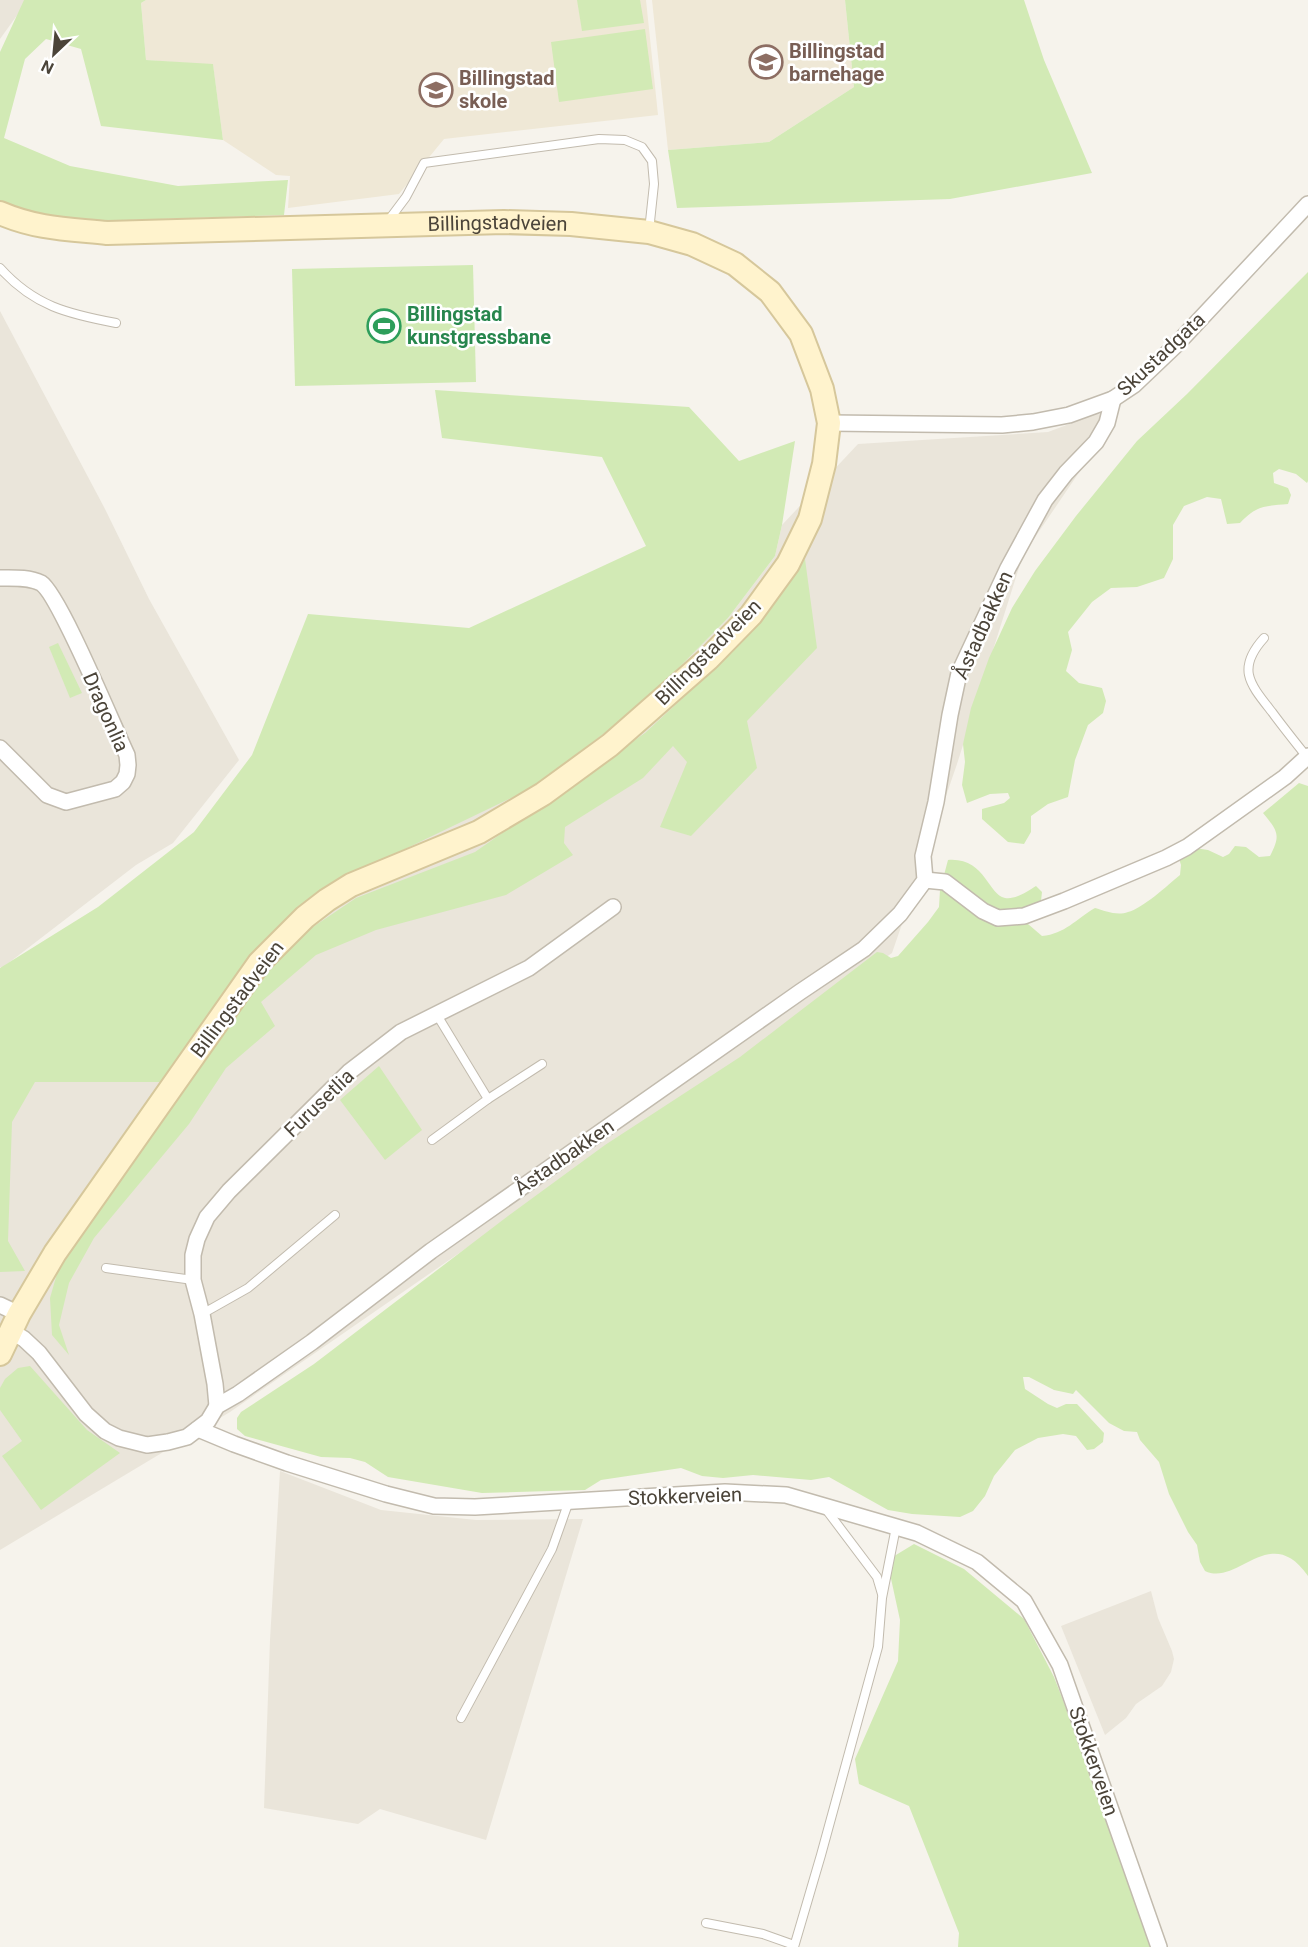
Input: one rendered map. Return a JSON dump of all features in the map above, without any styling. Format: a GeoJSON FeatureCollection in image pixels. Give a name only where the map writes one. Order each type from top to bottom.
{"type":"FeatureCollection","features":[{"type":"Feature","properties":{"kind":"main road","name":"Billingstadveien"},"geometry":{"type":"LineString","coordinates":[[0,213],[24,223],[107,233],[504,222],[571,224],[649,232],[692,244],[735,264],[770,292],[801,334],[822,389],[829,423],[824,464],[810,519],[788,564],[751,615],[708,658],[610,746],[543,794],[479,832],[351,885],[319,906],[279,941],[259,963],[10,1317],[0,1354]]}},
{"type":"Feature","properties":{"kind":"street","name":"Skustadgata"},"geometry":{"type":"LineString","coordinates":[[829,423],[1002,425],[1069,415],[1113,399],[1134,385],[1176,345],[1308,204]]}},
{"type":"Feature","properties":{"kind":"street","name":"Åstadbakken"},"geometry":{"type":"LineString","coordinates":[[198,1429],[208,1420],[217,1406],[312,1342],[430,1251],[864,949],[900,914],[925,880],[922,856],[936,802],[959,673],[1008,568],[1045,500],[1096,441],[1107,423],[1113,399]]}},
{"type":"Feature","properties":{"kind":"street","name":"Dragonlia"},"geometry":{"type":"LineString","coordinates":[[0,578],[30,580],[40,583],[49,590],[127,755],[128,765],[123,782],[115,789],[66,802],[47,795],[0,748]]}},
{"type":"Feature","properties":{"kind":"street"},"geometry":{"type":"LineString","coordinates":[[925,880],[945,882],[983,911],[998,918],[1023,916],[1074,897],[1187,847],[1285,777],[1307,757]]}},
{"type":"Feature","properties":{"kind":"street","name":"Furusetlia"},"geometry":{"type":"LineString","coordinates":[[217,1406],[202,1314],[193,1280],[193,1255],[207,1217],[229,1191],[349,1072],[401,1032],[529,969],[613,907]]}},
{"type":"Feature","properties":{"kind":"street"},"geometry":{"type":"LineString","coordinates":[[10,1317],[24,1339],[39,1353],[86,1414],[105,1431],[119,1438],[147,1445],[187,1437],[198,1429]]}},
{"type":"Feature","properties":{"kind":"street","name":"Stokkerveien"},"geometry":{"type":"LineString","coordinates":[[198,1429],[287,1463],[386,1494],[434,1506],[475,1508],[724,1492],[786,1495],[917,1533],[977,1562],[1024,1601],[1060,1665],[1159,1947]]}},
{"type":"Feature","properties":{"kind":"lane"},"geometry":{"type":"LineString","coordinates":[[386,224],[406,197],[424,163],[599,139],[626,140],[634,143],[642,147],[652,161],[654,184],[649,232]]}},
{"type":"Feature","properties":{"kind":"lane"},"geometry":{"type":"LineString","coordinates":[[0,268],[44,304],[76,316],[116,323]]}},
{"type":"Feature","properties":{"kind":"lane"},"geometry":{"type":"LineString","coordinates":[[1264,638],[1252,651],[1248,668],[1251,685],[1307,757]]}},
{"type":"Feature","properties":{"kind":"lane"},"geometry":{"type":"LineString","coordinates":[[437,1015],[489,1099]]}},
{"type":"Feature","properties":{"kind":"lane"},"geometry":{"type":"LineString","coordinates":[[432,1140],[542,1064]]}},
{"type":"Feature","properties":{"kind":"lane"},"geometry":{"type":"LineString","coordinates":[[202,1314],[248,1288],[335,1215]]}},
{"type":"Feature","properties":{"kind":"lane"},"geometry":{"type":"LineString","coordinates":[[106,1268],[193,1280]]}},
{"type":"Feature","properties":{"kind":"lane"},"geometry":{"type":"LineString","coordinates":[[461,1718],[552,1549],[569,1501]]}},
{"type":"Feature","properties":{"kind":"lane"},"geometry":{"type":"LineString","coordinates":[[824,1506],[877,1577],[882,1598]]}},
{"type":"Feature","properties":{"kind":"lane"},"geometry":{"type":"LineString","coordinates":[[706,1923],[763,1934],[794,1946],[822,1855],[878,1647],[882,1598],[896,1527]]}},
{"type":"Feature","properties":{"kind":"shaded area"},"geometry":{"type":"Polygon","coordinates":[[[0,0],[28,0],[0,39],[0,0]]]}},
{"type":"Feature","properties":{"kind":"shaded area","name":"Billingstad skole"},"geometry":{"type":"Polygon","coordinates":[[[146,0],[646,0],[658,115],[444,139],[399,194],[288,208],[290,176],[276,175],[223,140],[213,65],[146,60],[141,3],[146,0]]]}},
{"type":"Feature","properties":{"kind":"shaded area"},"geometry":{"type":"Polygon","coordinates":[[[652,0],[845,0],[854,87],[769,142],[668,150],[652,0]]]}},
{"type":"Feature","properties":{"kind":"shaded area"},"geometry":{"type":"Polygon","coordinates":[[[0,311],[105,509],[149,599],[239,760],[173,843],[136,865],[2,968],[0,967],[0,311]]]}},
{"type":"Feature","properties":{"kind":"shaded area"},"geometry":{"type":"Polygon","coordinates":[[[1096,414],[1118,415],[1023,555],[957,764],[892,953],[230,1412],[0,1550],[0,1063],[239,975],[294,912],[349,876],[644,703],[728,618],[775,556],[782,525],[858,444],[1048,432],[1096,414]]]}},
{"type":"Feature","properties":{"kind":"shaded area"},"geometry":{"type":"Polygon","coordinates":[[[280,1471],[381,1510],[476,1520],[583,1519],[486,1840],[380,1809],[358,1824],[264,1808],[270,1640],[280,1471]]]}},
{"type":"Feature","properties":{"kind":"shaded area"},"geometry":{"type":"Polygon","coordinates":[[[1151,1591],[1158,1618],[1174,1659],[1171,1672],[1162,1686],[1136,1704],[1126,1718],[1105,1735],[1061,1626],[1151,1591]]]}},
{"type":"Feature","properties":{"kind":"green space"},"geometry":{"type":"Polygon","coordinates":[[[24,0],[146,0],[141,3],[146,60],[213,64],[223,140],[101,126],[81,49],[46,39],[25,59],[4,138],[70,166],[178,186],[288,180],[284,215],[98,221],[57,220],[0,203],[0,52],[24,0]]]}},
{"type":"Feature","properties":{"kind":"green space"},"geometry":{"type":"Polygon","coordinates":[[[577,0],[640,0],[644,23],[582,31],[577,0]]]}},
{"type":"Feature","properties":{"kind":"green space"},"geometry":{"type":"Polygon","coordinates":[[[845,0],[1024,0],[1044,60],[1092,173],[950,199],[677,208],[668,150],[769,142],[854,87],[845,0]]]}},
{"type":"Feature","properties":{"kind":"green space"},"geometry":{"type":"Polygon","coordinates":[[[645,29],[653,89],[559,102],[551,42],[645,29]]]}},
{"type":"Feature","properties":{"kind":"green space","name":"Billingstad kunstgressbane"},"geometry":{"type":"Polygon","coordinates":[[[473,265],[476,382],[295,386],[292,269],[473,265]]]}},
{"type":"Feature","properties":{"kind":"green space"},"geometry":{"type":"Polygon","coordinates":[[[1308,272],[1307,483],[1296,474],[1279,469],[1273,473],[1274,483],[1288,488],[1291,495],[1288,504],[1262,508],[1251,513],[1240,523],[1227,524],[1221,499],[1207,497],[1184,506],[1173,525],[1173,559],[1164,578],[1137,587],[1111,588],[1092,602],[1068,632],[1072,650],[1066,671],[1079,683],[1102,688],[1106,701],[1103,713],[1088,725],[1075,760],[1068,797],[1048,804],[1031,816],[1031,832],[1024,844],[1008,842],[982,819],[982,809],[1004,803],[1010,798],[1008,793],[990,794],[967,803],[962,785],[965,762],[963,744],[971,708],[989,658],[1012,608],[1035,571],[1076,516],[1137,441],[1308,272]]]}},
{"type":"Feature","properties":{"kind":"green space"},"geometry":{"type":"Polygon","coordinates":[[[435,390],[689,407],[739,461],[795,441],[775,556],[728,618],[644,703],[532,788],[349,876],[294,912],[239,975],[162,1082],[35,1082],[12,1122],[8,1241],[25,1271],[0,1272],[0,968],[98,907],[194,832],[252,755],[308,614],[469,628],[646,546],[602,457],[442,438],[435,390]]]}},
{"type":"Feature","properties":{"kind":"green space"},"geometry":{"type":"Polygon","coordinates":[[[805,559],[817,648],[747,721],[757,768],[691,836],[660,827],[687,762],[673,746],[643,778],[565,827],[564,843],[573,855],[506,895],[376,930],[316,955],[261,1002],[275,1026],[226,1068],[189,1124],[94,1238],[69,1283],[59,1325],[69,1355],[52,1335],[50,1298],[60,1263],[253,989],[301,935],[356,898],[475,852],[645,733],[712,671],[770,610],[805,559]]]}},
{"type":"Feature","properties":{"kind":"green space"},"geometry":{"type":"Polygon","coordinates":[[[58,643],[82,693],[70,698],[49,647],[58,643]]]}},
{"type":"Feature","properties":{"kind":"green space"},"geometry":{"type":"Polygon","coordinates":[[[1299,783],[1308,786],[1308,1576],[1294,1561],[1281,1554],[1267,1554],[1230,1571],[1217,1574],[1205,1571],[1200,1562],[1197,1545],[1169,1494],[1159,1462],[1140,1440],[1137,1432],[1124,1431],[1109,1423],[1076,1390],[1073,1394],[1054,1390],[1029,1377],[1023,1377],[1025,1389],[1057,1408],[1066,1404],[1077,1404],[1104,1433],[1103,1442],[1094,1449],[1087,1450],[1076,1436],[1063,1434],[1038,1438],[1015,1450],[994,1476],[985,1496],[973,1511],[960,1517],[888,1510],[829,1477],[811,1480],[753,1475],[723,1478],[702,1476],[681,1468],[601,1480],[585,1490],[482,1493],[388,1477],[365,1462],[350,1458],[321,1457],[245,1436],[237,1429],[237,1418],[241,1412],[314,1364],[605,1145],[740,1057],[877,952],[891,958],[898,956],[939,907],[940,890],[948,860],[970,864],[999,895],[1005,898],[1025,893],[1036,886],[1042,892],[1041,901],[1030,907],[1011,911],[1014,924],[1028,924],[1042,936],[1050,935],[1064,929],[1095,908],[1111,913],[1124,913],[1147,902],[1180,875],[1181,865],[1176,849],[1181,846],[1208,850],[1223,857],[1229,854],[1235,846],[1246,847],[1259,857],[1270,856],[1277,838],[1275,829],[1263,813],[1299,783]]]}},
{"type":"Feature","properties":{"kind":"green space"},"geometry":{"type":"Polygon","coordinates":[[[379,1066],[422,1130],[385,1160],[340,1100],[379,1066]]]}},
{"type":"Feature","properties":{"kind":"green space"},"geometry":{"type":"Polygon","coordinates":[[[30,1366],[87,1430],[120,1453],[41,1510],[2,1456],[22,1441],[0,1410],[0,1388],[5,1379],[18,1368],[30,1366]]]}},
{"type":"Feature","properties":{"kind":"green space"},"geometry":{"type":"Polygon","coordinates":[[[914,1544],[964,1569],[1024,1619],[1054,1677],[1105,1809],[1150,1947],[958,1947],[959,1933],[909,1806],[859,1784],[855,1759],[898,1661],[900,1620],[890,1574],[891,1558],[914,1544]]]}},
{"type":"Feature","properties":{"kind":"place","name":"Billingstad barnehage"},"geometry":{"type":"Point","coordinates":[766,62]}},
{"type":"Feature","properties":{"kind":"place","name":"Billingstad skole"},"geometry":{"type":"Point","coordinates":[436,90]}},
{"type":"Feature","properties":{"kind":"place","name":"Billingstad kunstgressbane"},"geometry":{"type":"Point","coordinates":[384,326]}}]}
